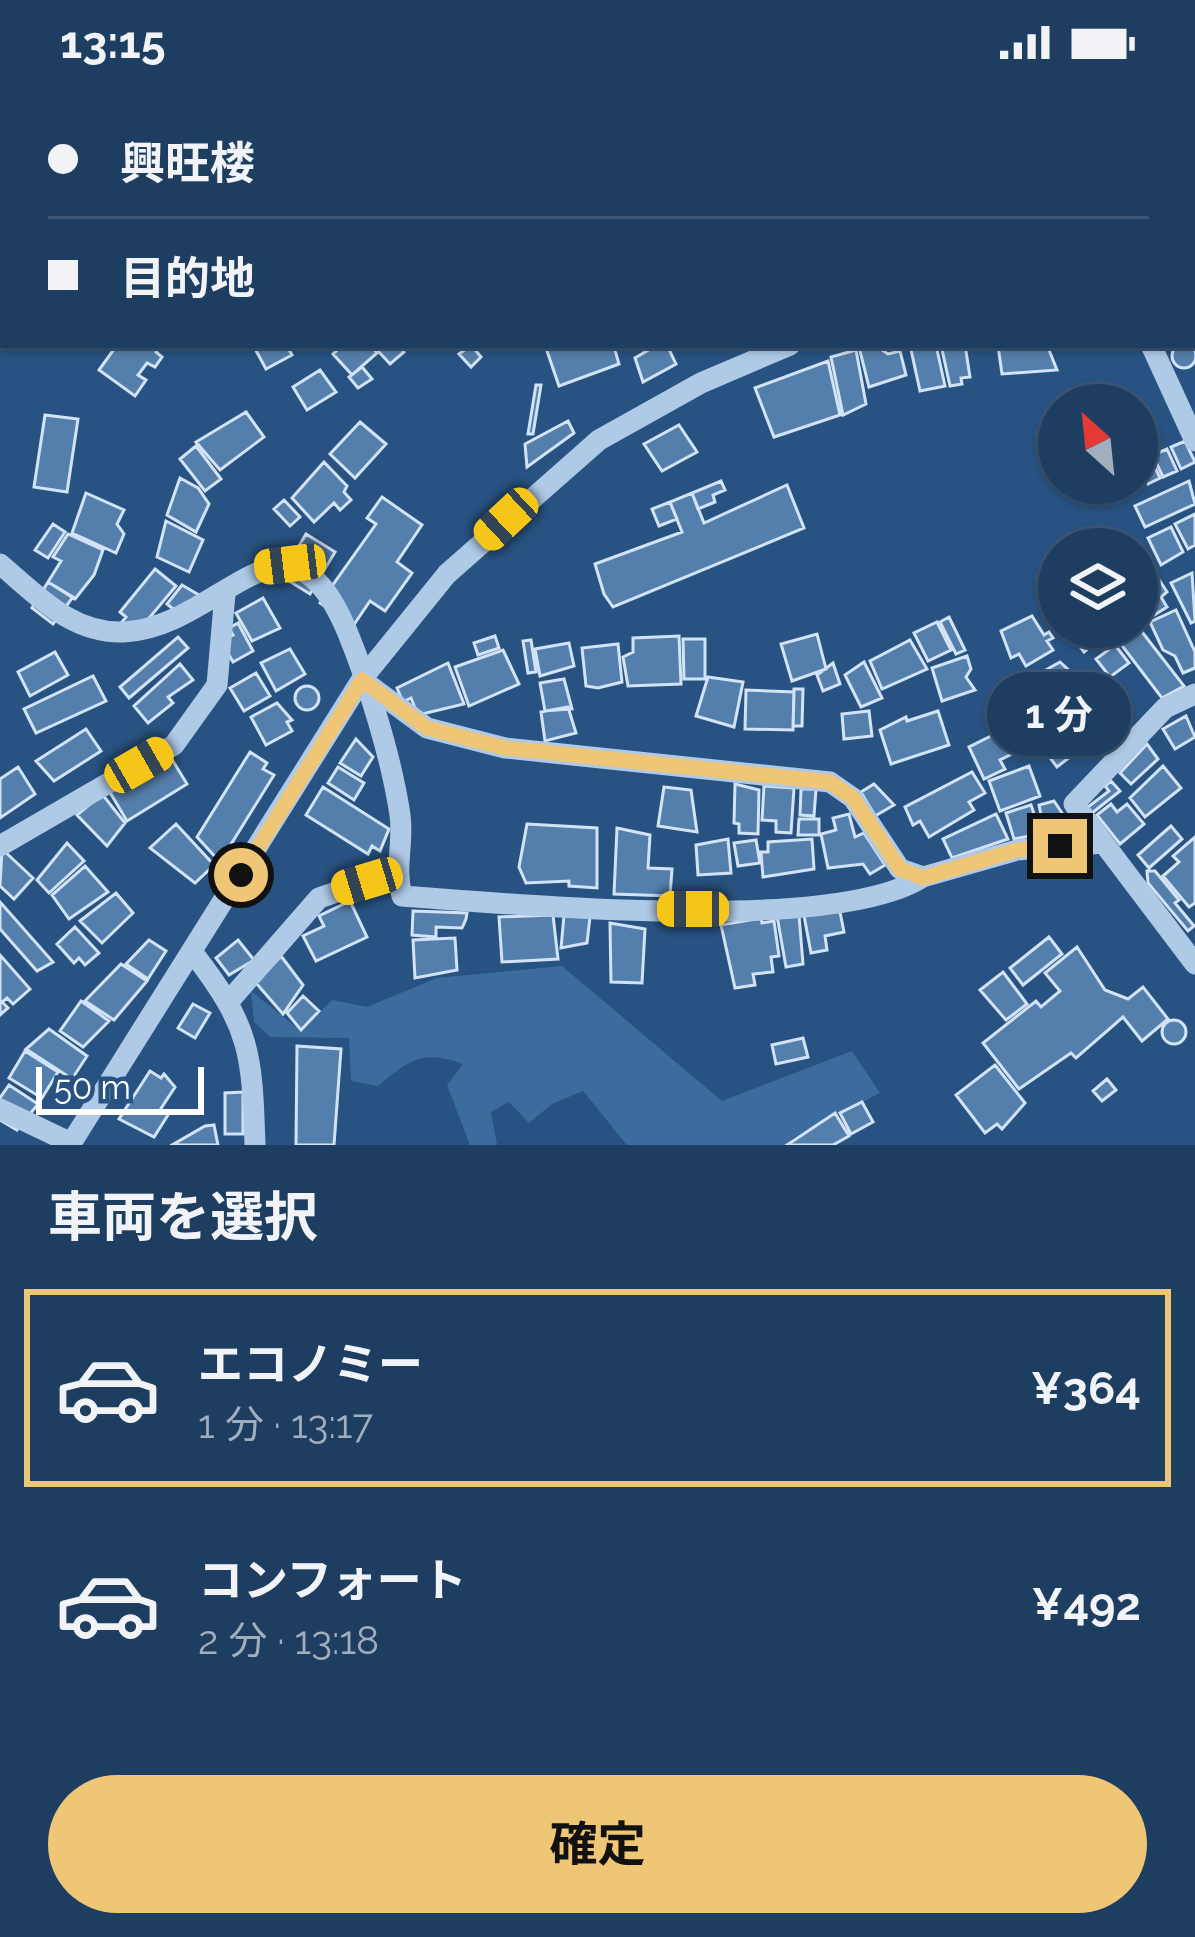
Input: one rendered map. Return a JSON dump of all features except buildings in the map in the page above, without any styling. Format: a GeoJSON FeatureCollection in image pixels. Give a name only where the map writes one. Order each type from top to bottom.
{"type":"FeatureCollection","features":[{"type":"Feature","properties":{"kind":"street"},"geometry":{"type":"LineString","coordinates":[[1152,348],[1195,441]]}},
{"type":"Feature","properties":{"kind":"street"},"geometry":{"type":"LineString","coordinates":[[0,1109],[71,1144],[362,680],[447,574],[599,440],[755,351]]}},
{"type":"Feature","properties":{"kind":"street"},"geometry":{"type":"LineString","coordinates":[[0,564],[63,618],[125,632],[178,616],[225,594],[265,567],[290,564],[316,575],[345,627],[401,818],[395,872],[402,896],[608,910],[831,903],[910,886],[1017,850],[1103,843]]}},
{"type":"Feature","properties":{"kind":"street"},"geometry":{"type":"LineString","coordinates":[[0,846],[174,745],[217,685],[225,594]]}},
{"type":"Feature","properties":{"kind":"street"},"geometry":{"type":"LineString","coordinates":[[362,680],[427,728],[505,748],[830,782],[853,798],[900,869],[923,878]]}},
{"type":"Feature","properties":{"kind":"street"},"geometry":{"type":"LineString","coordinates":[[1195,694],[1165,708],[1074,804],[1195,964]]}},
{"type":"Feature","properties":{"kind":"street"},"geometry":{"type":"LineString","coordinates":[[230,1000],[319,898],[395,872]]}},
{"type":"Feature","properties":{"kind":"street"},"geometry":{"type":"LineString","coordinates":[[193,953],[230,1000],[255,1072],[255,1145]]}},
{"type":"Feature","properties":{"kind":"shaded area"},"geometry":{"type":"Polygon","coordinates":[[[562,966],[722,1101],[852,1051],[880,1093],[791,1139],[793,1145],[627,1145],[583,1091],[552,1104],[529,1123],[509,1102],[491,1112],[497,1145],[470,1145],[447,1085],[463,1064],[427,1058],[408,1064],[378,1086],[351,1081],[349,1038],[270,1037],[254,1022],[251,991],[301,1031],[332,1000],[367,1007],[437,978],[562,966]]]}},
{"type":"Feature","properties":{"kind":"route"},"geometry":{"type":"LineString","coordinates":[[241,875],[362,680],[427,728],[505,748],[830,782],[853,798],[900,869],[923,878],[1017,850],[1060,846]]}}]}
